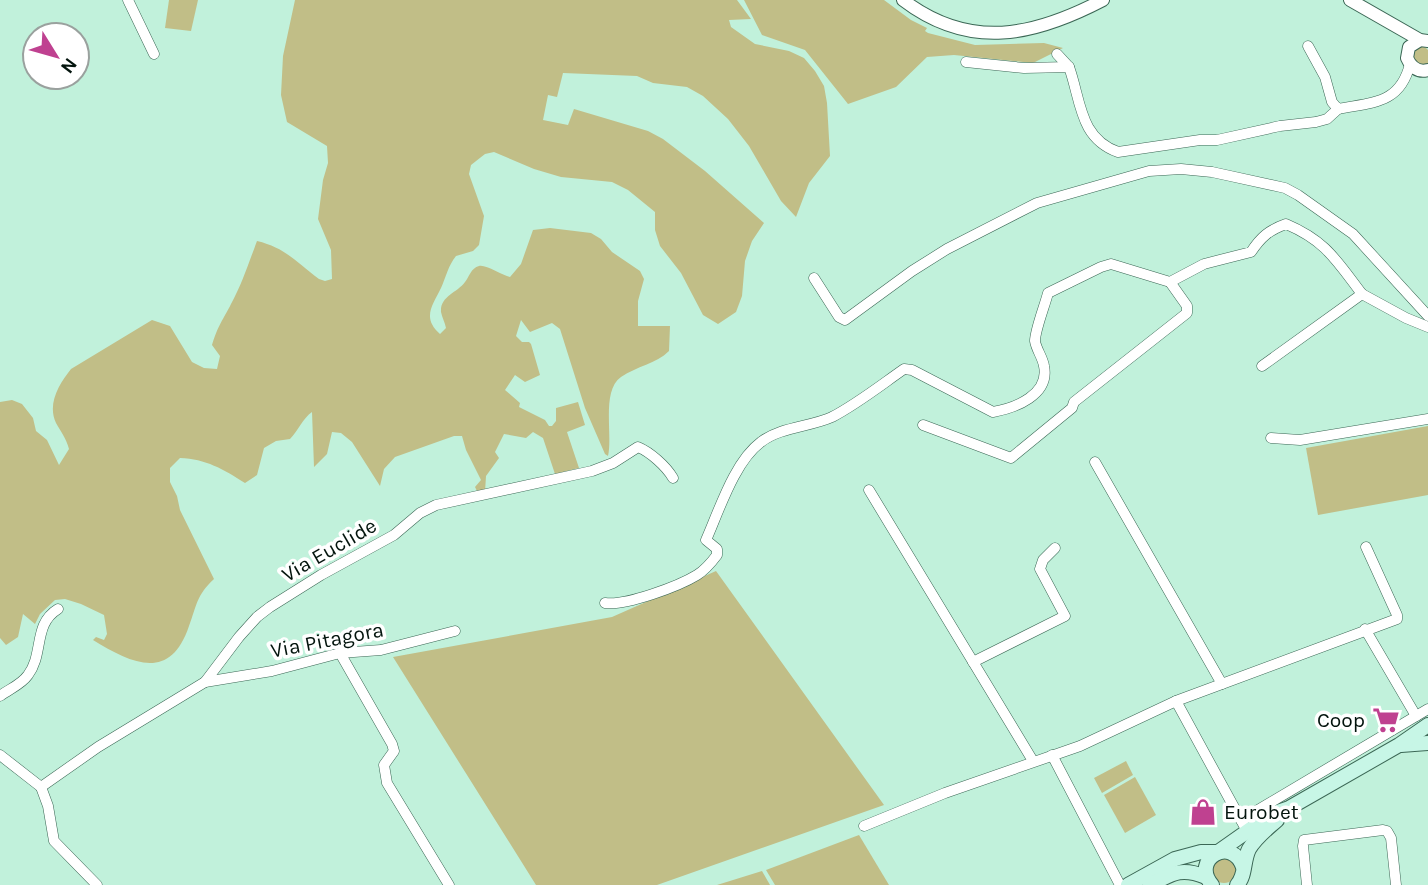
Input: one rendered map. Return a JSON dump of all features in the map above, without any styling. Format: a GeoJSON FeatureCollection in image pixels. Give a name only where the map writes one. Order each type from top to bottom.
{"type":"FeatureCollection","features":[{"type":"Feature","properties":{"kind":"main road"},"geometry":{"type":"LineString","coordinates":[[1208,882],[1206,865],[1244,825],[1289,808],[1399,745],[1422,721]]}},
{"type":"Feature","properties":{"kind":"main road"},"geometry":{"type":"LineString","coordinates":[[1399,745],[1428,743]]}},
{"type":"Feature","properties":{"kind":"main road"},"geometry":{"type":"LineString","coordinates":[[1237,885],[1242,879],[1249,849],[1262,832],[1289,808]]}},
{"type":"Feature","properties":{"kind":"main road"},"geometry":{"type":"LineString","coordinates":[[1128,885],[1175,859],[1200,852],[1225,851],[1237,856],[1243,867]]}},
{"type":"Feature","properties":{"kind":"main road"},"geometry":{"type":"LineString","coordinates":[[1150,885],[1181,871],[1193,872],[1208,882]]}},
{"type":"Feature","properties":{"kind":"street"},"geometry":{"type":"LineString","coordinates":[[128,0],[154,54]]}},
{"type":"Feature","properties":{"kind":"street"},"geometry":{"type":"LineString","coordinates":[[903,0],[935,20],[953,27],[967,31],[1007,33],[1030,31],[1056,23],[1103,0]]}},
{"type":"Feature","properties":{"kind":"street"},"geometry":{"type":"LineString","coordinates":[[1350,0],[1421,41],[1407,58],[1413,68],[1427,72]]}},
{"type":"Feature","properties":{"kind":"street"},"geometry":{"type":"LineString","coordinates":[[1308,46],[1325,77],[1332,102],[1338,109]]}},
{"type":"Feature","properties":{"kind":"street"},"geometry":{"type":"LineString","coordinates":[[1057,54],[1069,67],[1087,127],[1095,139],[1118,152],[1217,140],[1280,126],[1316,122],[1327,119],[1338,109],[1385,99],[1413,78],[1427,72]]}},
{"type":"Feature","properties":{"kind":"street"},"geometry":{"type":"LineString","coordinates":[[966,62],[1024,68],[1069,67]]}},
{"type":"Feature","properties":{"kind":"street"},"geometry":{"type":"LineString","coordinates":[[1400,87],[1410,64]]}},
{"type":"Feature","properties":{"kind":"street"},"geometry":{"type":"LineString","coordinates":[[814,278],[839,317],[845,320],[947,249],[1037,203],[1149,172],[1181,169],[1212,172],[1285,188],[1353,234],[1428,316]]}},
{"type":"Feature","properties":{"kind":"street"},"geometry":{"type":"LineString","coordinates":[[1170,282],[1204,264],[1251,252],[1261,236],[1286,224],[1301,230],[1326,247],[1362,293],[1428,327]]}},
{"type":"Feature","properties":{"kind":"street"},"geometry":{"type":"LineString","coordinates":[[606,603],[626,602],[680,583],[706,568],[717,555],[717,549],[706,540],[745,460],[761,441],[834,416],[904,369],[912,370],[993,412],[1022,404],[1043,382],[1045,370],[1035,340],[1048,293],[1111,264],[1170,282],[1187,306],[1187,313],[1074,402],[1072,408],[1011,458],[923,425]]}},
{"type":"Feature","properties":{"kind":"street"},"geometry":{"type":"LineString","coordinates":[[1262,366],[1362,293]]}},
{"type":"Feature","properties":{"kind":"street"},"geometry":{"type":"LineString","coordinates":[[1271,438],[1300,440],[1428,419]]}},
{"type":"Feature","properties":{"kind":"street","name":"Via Euclide"},"geometry":{"type":"LineString","coordinates":[[41,787],[98,747],[205,682],[239,637],[270,607],[394,535],[420,513],[436,505],[592,471],[612,463],[638,447],[673,478]]}},
{"type":"Feature","properties":{"kind":"street"},"geometry":{"type":"LineString","coordinates":[[1095,462],[1222,684]]}},
{"type":"Feature","properties":{"kind":"street"},"geometry":{"type":"LineString","coordinates":[[869,490],[1033,761]]}},
{"type":"Feature","properties":{"kind":"street"},"geometry":{"type":"LineString","coordinates":[[864,826],[1033,761],[1080,746],[1176,701],[1397,619],[1366,547]]}},
{"type":"Feature","properties":{"kind":"street"},"geometry":{"type":"LineString","coordinates":[[973,663],[1065,616],[1040,569],[1043,560],[1055,548]]}},
{"type":"Feature","properties":{"kind":"street"},"geometry":{"type":"LineString","coordinates":[[0,696],[28,675],[45,619],[58,609]]}},
{"type":"Feature","properties":{"kind":"street"},"geometry":{"type":"LineString","coordinates":[[1365,629],[1422,721]]}},
{"type":"Feature","properties":{"kind":"street","name":"Via Pitagora"},"geometry":{"type":"LineString","coordinates":[[205,682],[272,671],[340,653],[382,650],[455,631]]}},
{"type":"Feature","properties":{"kind":"street"},"geometry":{"type":"LineString","coordinates":[[340,653],[393,744],[394,751],[384,767],[387,783],[449,885]]}},
{"type":"Feature","properties":{"kind":"street"},"geometry":{"type":"LineString","coordinates":[[1176,701],[1244,825],[1422,721],[1428,709]]}},
{"type":"Feature","properties":{"kind":"street"},"geometry":{"type":"LineString","coordinates":[[0,755],[41,787],[48,806],[54,841],[97,885]]}},
{"type":"Feature","properties":{"kind":"street"},"geometry":{"type":"LineString","coordinates":[[1052,755],[1120,885]]}},
{"type":"Feature","properties":{"kind":"street"},"geometry":{"type":"LineString","coordinates":[[1307,885],[1304,840],[1383,830],[1387,831],[1391,838],[1396,885]]}},
{"type":"Feature","properties":{"kind":"shaded area"},"geometry":{"type":"Polygon","coordinates":[[[169,0],[198,0],[191,31],[165,28],[169,0]]]}},
{"type":"Feature","properties":{"kind":"shaded area"},"geometry":{"type":"Polygon","coordinates":[[[295,0],[737,0],[751,19],[729,20],[731,27],[755,44],[789,51],[804,58],[824,86],[830,156],[809,183],[796,217],[781,201],[749,146],[728,119],[703,96],[687,87],[653,83],[637,76],[563,73],[557,97],[548,95],[543,120],[568,125],[574,109],[648,131],[705,171],[764,223],[752,241],[745,261],[742,296],[736,312],[718,324],[703,315],[681,273],[660,246],[655,230],[655,212],[628,190],[612,182],[561,177],[494,152],[485,154],[471,165],[469,174],[484,216],[479,245],[473,251],[456,256],[432,306],[431,323],[440,334],[446,328],[441,312],[443,302],[462,286],[474,269],[485,267],[510,277],[521,264],[533,230],[550,228],[591,233],[601,239],[612,252],[640,271],[644,279],[638,301],[638,326],[670,326],[669,351],[621,377],[611,392],[608,456],[585,408],[560,329],[552,323],[530,332],[521,320],[516,336],[522,342],[531,344],[540,375],[525,382],[515,375],[505,390],[520,403],[519,407],[545,420],[549,426],[556,421],[556,408],[578,402],[585,425],[567,432],[579,468],[555,474],[543,438],[533,432],[526,438],[504,434],[495,452],[499,458],[486,476],[485,492],[478,493],[475,487],[481,480],[462,436],[454,436],[395,457],[384,469],[380,486],[352,442],[341,433],[332,432],[327,454],[314,467],[312,412],[290,439],[276,441],[264,448],[257,475],[245,483],[222,469],[198,460],[180,458],[170,468],[170,482],[180,510],[214,579],[200,596],[181,644],[171,655],[160,662],[148,663],[121,656],[93,640],[96,637],[104,640],[107,634],[104,615],[65,599],[55,600],[40,614],[35,624],[23,614],[18,637],[6,645],[0,638],[0,402],[12,400],[22,404],[33,418],[36,431],[47,440],[59,465],[69,449],[56,423],[53,409],[62,381],[71,369],[152,320],[170,326],[192,362],[204,368],[217,369],[220,356],[212,345],[239,289],[257,241],[283,252],[319,279],[332,279],[331,250],[318,219],[328,163],[327,146],[287,122],[281,95],[283,56],[295,0]]]}},
{"type":"Feature","properties":{"kind":"shaded area"},"geometry":{"type":"Polygon","coordinates":[[[744,0],[884,0],[927,28],[925,31],[928,33],[975,45],[1044,43],[1063,48],[1033,63],[954,55],[927,57],[896,87],[848,104],[805,50],[762,35],[744,0]]]}},
{"type":"Feature","properties":{"kind":"shaded area"},"geometry":{"type":"Polygon","coordinates":[[[1417,46],[1428,50],[1428,66],[1417,63],[1413,57],[1417,46]]]}},
{"type":"Feature","properties":{"kind":"shaded area"},"geometry":{"type":"Polygon","coordinates":[[[1428,426],[1428,495],[1318,515],[1306,448],[1428,426]]]}},
{"type":"Feature","properties":{"kind":"shaded area"},"geometry":{"type":"Polygon","coordinates":[[[716,571],[884,805],[657,885],[536,885],[393,657],[612,617],[716,571]]]}},
{"type":"Feature","properties":{"kind":"shaded area"},"geometry":{"type":"Polygon","coordinates":[[[1126,761],[1133,775],[1102,793],[1094,778],[1126,761]]]}},
{"type":"Feature","properties":{"kind":"shaded area"},"geometry":{"type":"Polygon","coordinates":[[[1135,777],[1156,815],[1125,833],[1104,795],[1135,777]]]}},
{"type":"Feature","properties":{"kind":"shaded area"},"geometry":{"type":"Polygon","coordinates":[[[859,835],[889,885],[775,885],[766,870],[859,835]]]}},
{"type":"Feature","properties":{"kind":"shaded area"},"geometry":{"type":"Polygon","coordinates":[[[1224,859],[1232,863],[1236,871],[1232,879],[1224,883],[1216,879],[1212,871],[1216,863],[1224,859]]]}},
{"type":"Feature","properties":{"kind":"shaded area"},"geometry":{"type":"Polygon","coordinates":[[[762,871],[770,885],[717,885],[762,871]]]}},
{"type":"Feature","properties":{"kind":"place","name":"Coop"},"geometry":{"type":"Point","coordinates":[1386,720]}},
{"type":"Feature","properties":{"kind":"place","name":"Eurobet"},"geometry":{"type":"Point","coordinates":[1203,812]}}]}
